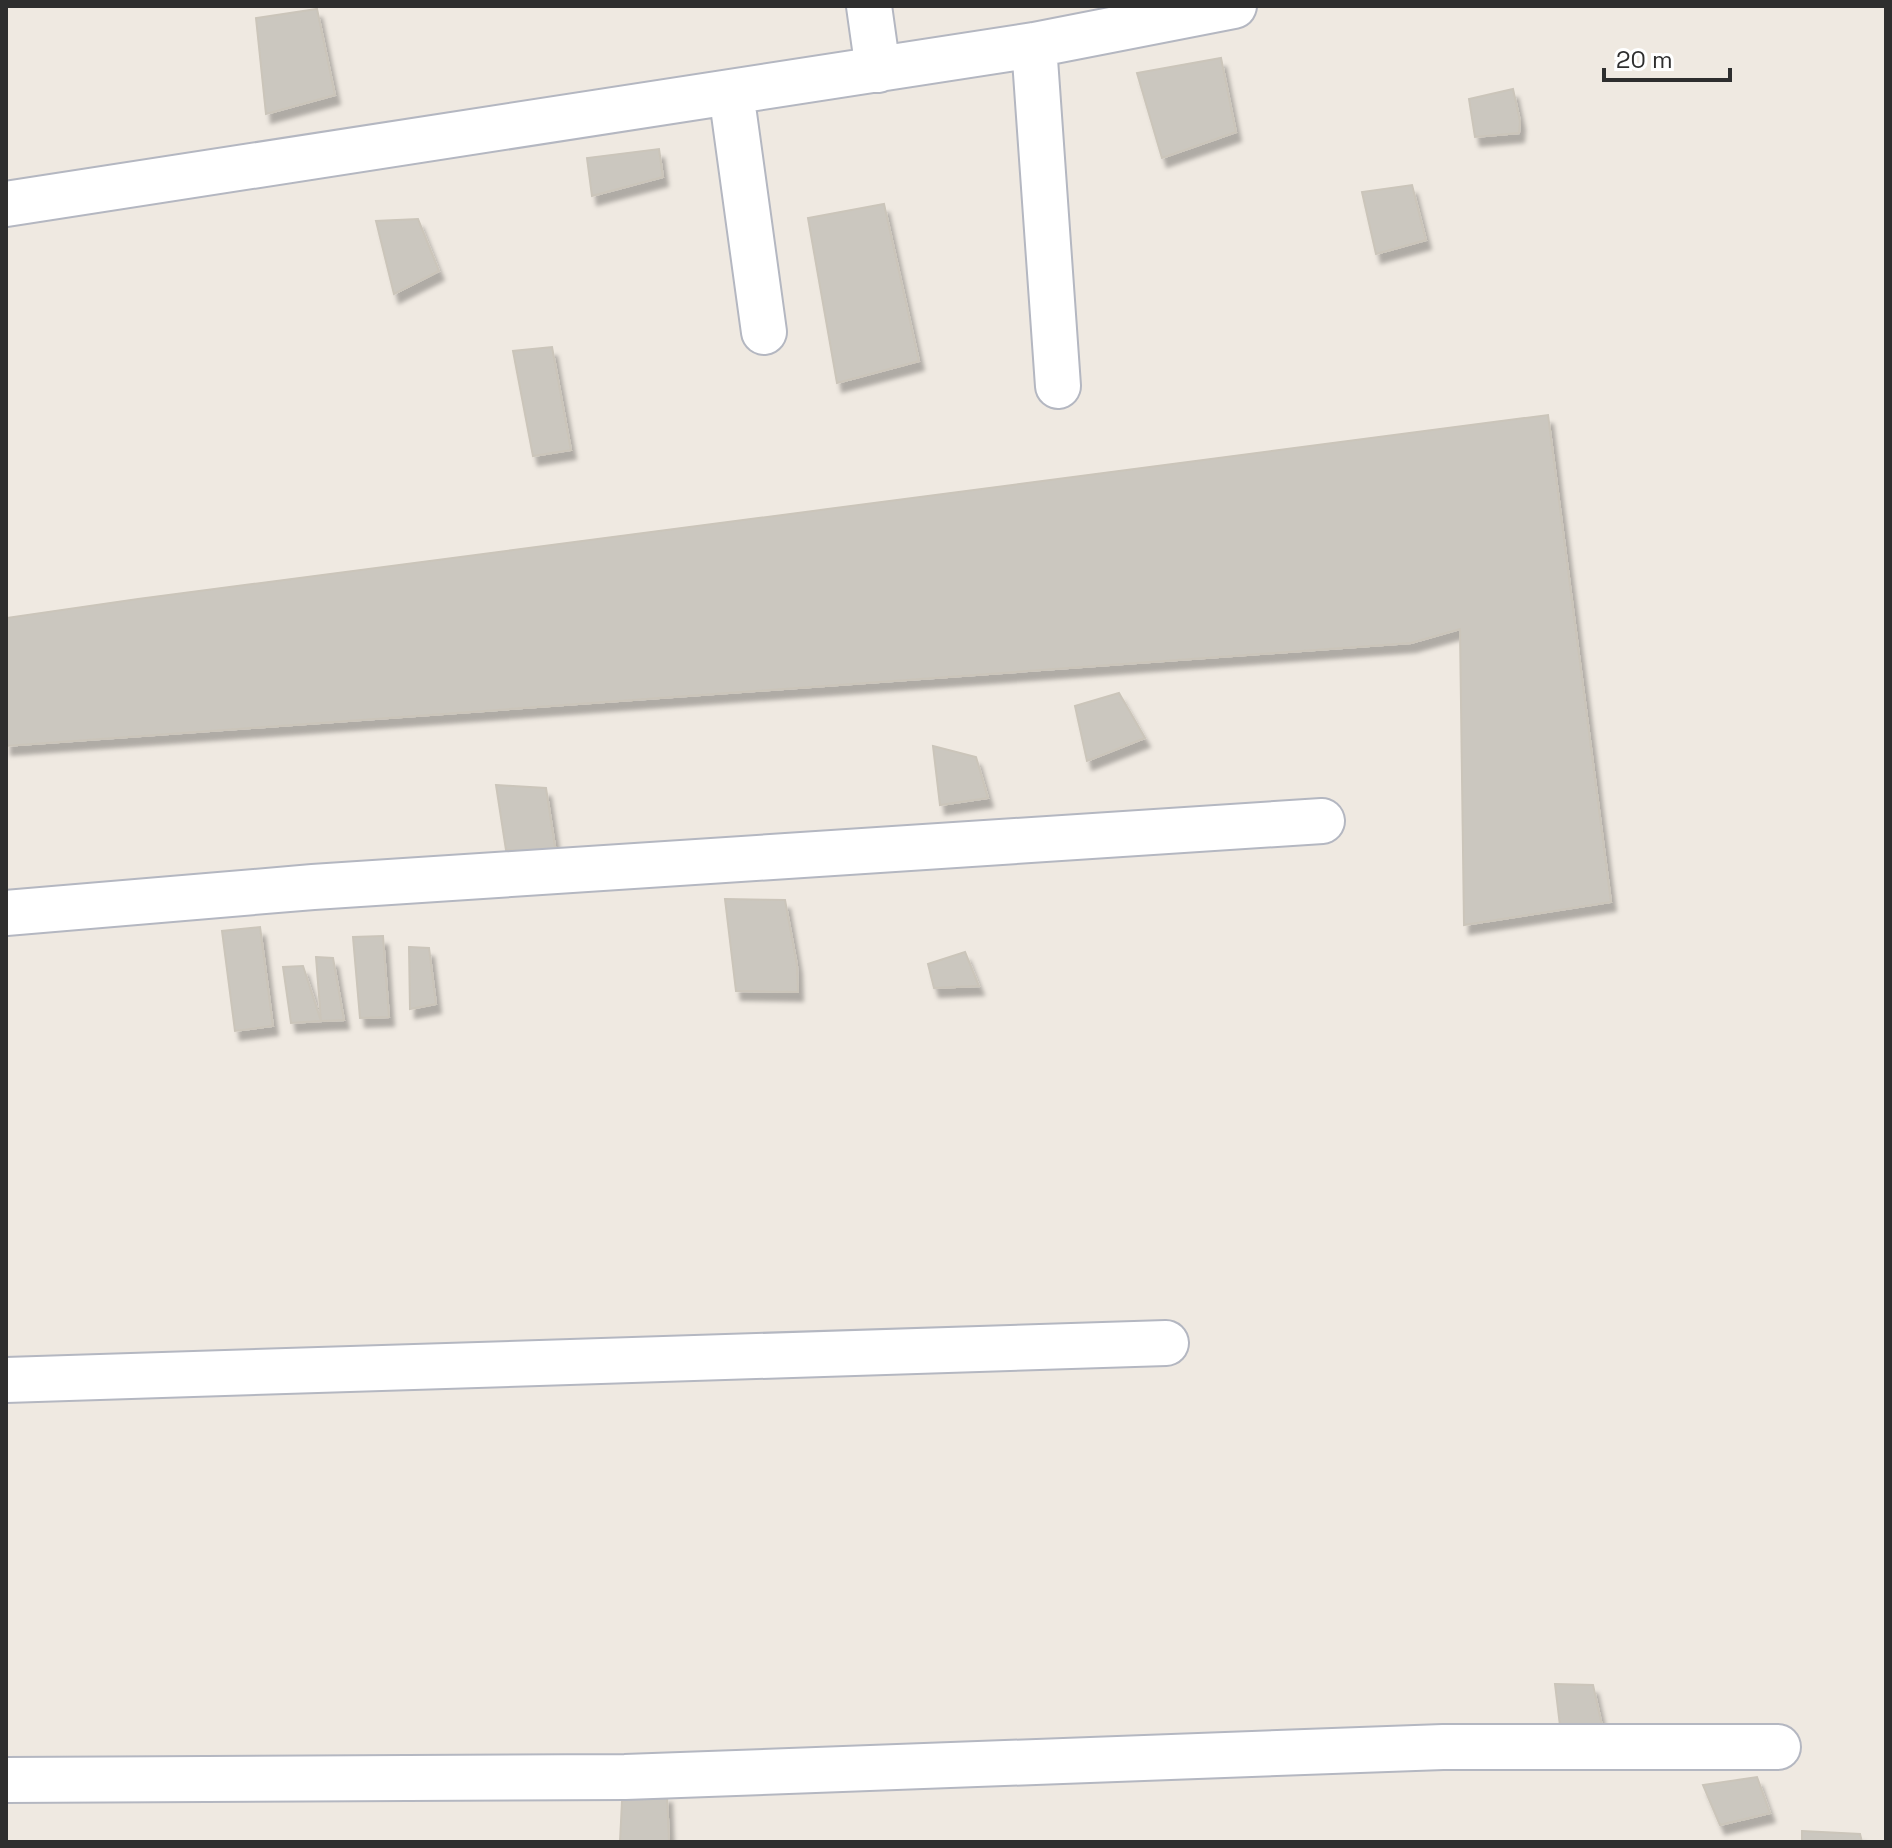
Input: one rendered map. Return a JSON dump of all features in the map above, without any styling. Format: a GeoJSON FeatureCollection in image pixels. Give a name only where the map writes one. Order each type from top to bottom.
{"type":"FeatureCollection","features":[{"type":"Feature","properties":{"kind":"street"},"geometry":{"type":"LineString","coordinates":[[869,6],[878,70]]}},
{"type":"Feature","properties":{"kind":"street"},"geometry":{"type":"LineString","coordinates":[[6,204],[1034,45],[1234,6]]}},
{"type":"Feature","properties":{"kind":"street"},"geometry":{"type":"LineString","coordinates":[[1034,45],[1058,386]]}},
{"type":"Feature","properties":{"kind":"street"},"geometry":{"type":"LineString","coordinates":[[731,92],[764,332]]}},
{"type":"Feature","properties":{"kind":"street"},"geometry":{"type":"LineString","coordinates":[[6,913],[329,886],[1322,821]]}},
{"type":"Feature","properties":{"kind":"street"},"geometry":{"type":"LineString","coordinates":[[6,1380],[1166,1343]]}},
{"type":"Feature","properties":{"kind":"street"},"geometry":{"type":"LineString","coordinates":[[6,1780],[625,1777],[1443,1747],[1778,1747]]}},
{"type":"Feature","properties":{"kind":"building"},"geometry":{"type":"Polygon","coordinates":[[[317,9],[335,95],[266,114],[256,18],[317,9]]]}},
{"type":"Feature","properties":{"kind":"building"},"geometry":{"type":"Polygon","coordinates":[[[1221,58],[1236,132],[1162,158],[1137,73],[1221,58]]]}},
{"type":"Feature","properties":{"kind":"building"},"geometry":{"type":"Polygon","coordinates":[[[1513,89],[1520,121],[1519,133],[1475,137],[1469,99],[1513,89]]]}},
{"type":"Feature","properties":{"kind":"building"},"geometry":{"type":"Polygon","coordinates":[[[659,149],[663,177],[592,196],[587,158],[659,149]]]}},
{"type":"Feature","properties":{"kind":"building"},"geometry":{"type":"Polygon","coordinates":[[[1412,185],[1426,240],[1376,254],[1362,192],[1412,185]]]}},
{"type":"Feature","properties":{"kind":"building"},"geometry":{"type":"Polygon","coordinates":[[[884,204],[919,361],[837,383],[808,218],[884,204]]]}},
{"type":"Feature","properties":{"kind":"building"},"geometry":{"type":"Polygon","coordinates":[[[418,219],[439,271],[394,294],[376,221],[418,219]]]}},
{"type":"Feature","properties":{"kind":"building"},"geometry":{"type":"Polygon","coordinates":[[[552,347],[571,450],[533,456],[513,351],[552,347]]]}},
{"type":"Feature","properties":{"kind":"building"},"geometry":{"type":"Polygon","coordinates":[[[1548,415],[1611,902],[1464,925],[1460,629],[1411,643],[6,746],[6,618],[1548,415]]]}},
{"type":"Feature","properties":{"kind":"building"},"geometry":{"type":"Polygon","coordinates":[[[1119,693],[1145,738],[1087,761],[1075,706],[1119,693]]]}},
{"type":"Feature","properties":{"kind":"building"},"geometry":{"type":"Polygon","coordinates":[[[933,746],[976,757],[988,798],[940,805],[933,746]]]}},
{"type":"Feature","properties":{"kind":"building"},"geometry":{"type":"Polygon","coordinates":[[[496,785],[546,788],[556,853],[506,850],[496,785]]]}},
{"type":"Feature","properties":{"kind":"building"},"geometry":{"type":"Polygon","coordinates":[[[725,899],[785,900],[797,965],[798,992],[736,991],[725,899]]]}},
{"type":"Feature","properties":{"kind":"building"},"geometry":{"type":"Polygon","coordinates":[[[260,927],[273,1026],[235,1031],[222,931],[260,927]]]}},
{"type":"Feature","properties":{"kind":"building"},"geometry":{"type":"Polygon","coordinates":[[[383,936],[389,1017],[360,1018],[353,937],[383,936]]]}},
{"type":"Feature","properties":{"kind":"building"},"geometry":{"type":"Polygon","coordinates":[[[409,947],[429,948],[436,1004],[410,1009],[409,947]]]}},
{"type":"Feature","properties":{"kind":"building"},"geometry":{"type":"Polygon","coordinates":[[[965,952],[979,986],[934,988],[928,964],[965,952]]]}},
{"type":"Feature","properties":{"kind":"building"},"geometry":{"type":"Polygon","coordinates":[[[316,957],[333,958],[344,1020],[321,1021],[316,957]]]}},
{"type":"Feature","properties":{"kind":"building"},"geometry":{"type":"Polygon","coordinates":[[[303,966],[321,1021],[291,1023],[283,967],[303,966]]]}},
{"type":"Feature","properties":{"kind":"building"},"geometry":{"type":"Polygon","coordinates":[[[1555,1684],[1593,1685],[1603,1730],[1561,1734],[1555,1684]]]}},
{"type":"Feature","properties":{"kind":"building"},"geometry":{"type":"Polygon","coordinates":[[[1757,1777],[1770,1813],[1720,1825],[1703,1785],[1757,1777]]]}},
{"type":"Feature","properties":{"kind":"building"},"geometry":{"type":"Polygon","coordinates":[[[667,1794],[669,1842],[620,1842],[622,1801],[667,1794]]]}},
{"type":"Feature","properties":{"kind":"building"},"geometry":{"type":"Polygon","coordinates":[[[1802,1831],[1860,1834],[1862,1842],[1802,1842],[1802,1831]]]}}]}
